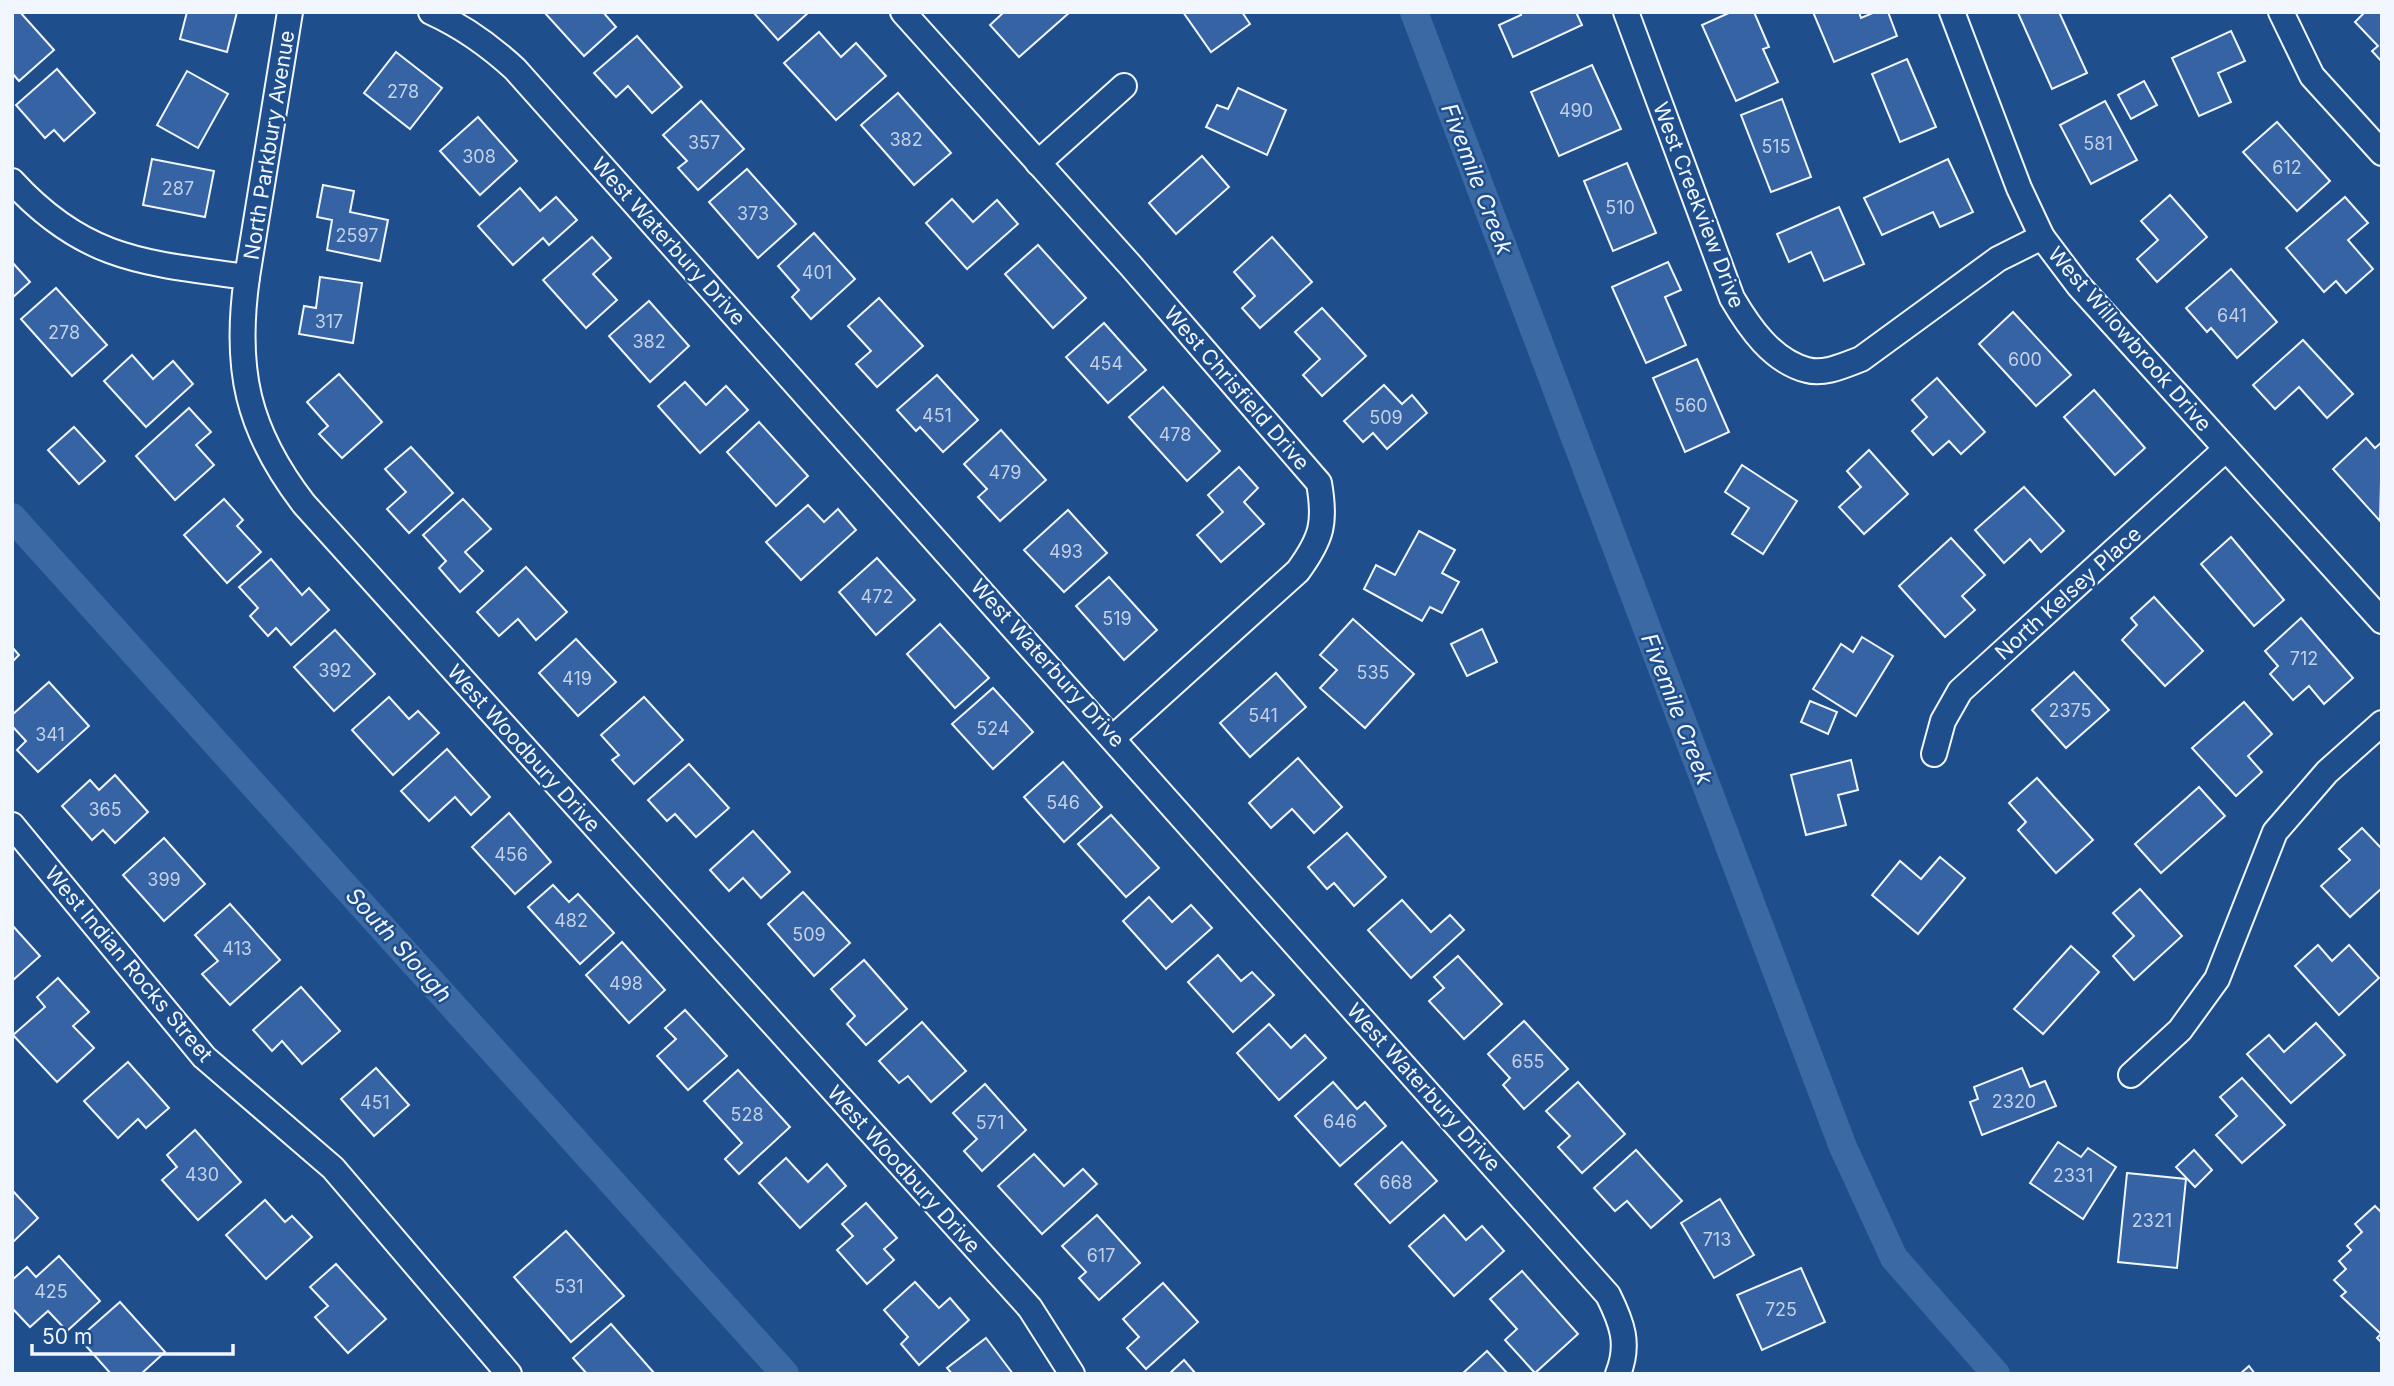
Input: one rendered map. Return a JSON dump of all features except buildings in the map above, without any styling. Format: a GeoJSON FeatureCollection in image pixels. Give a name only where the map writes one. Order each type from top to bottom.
{"type":"FeatureCollection","features":[{"type":"Feature","properties":{"kind":"street","name":"North Parkbury Avenue"},"geometry":{"type":"LineString","coordinates":[[247,277],[290,12]]}},
{"type":"Feature","properties":{"kind":"street","name":"West Waterbury Drive"},"geometry":{"type":"LineString","coordinates":[[431,12],[461,26],[487,43],[515,69],[1114,737],[1608,1295],[1620,1319],[1626,1348],[1618,1374]]}},
{"type":"Feature","properties":{"kind":"street","name":"West Chrisfield Drive"},"geometry":{"type":"LineString","coordinates":[[903,12],[1319,483],[1324,514],[1317,545],[1298,571],[1114,737]]}},
{"type":"Feature","properties":{"kind":"street","name":"West Creekview Drive"},"geometry":{"type":"LineString","coordinates":[[1626,12],[1732,298],[1749,328],[1784,360],[1808,371],[1836,369],[1860,359],[1987,266],[2042,237]]}},
{"type":"Feature","properties":{"kind":"street","name":"West Willowbrook Drive"},"geometry":{"type":"LineString","coordinates":[[1952,12],[2019,188],[2042,237],[2079,286],[2382,621]]}},
{"type":"Feature","properties":{"kind":"street"},"geometry":{"type":"LineString","coordinates":[[2281,12],[2312,76],[2382,153]]}},
{"type":"Feature","properties":{"kind":"street"},"geometry":{"type":"LineString","coordinates":[[1038,163],[1124,86]]}},
{"type":"Feature","properties":{"kind":"street"},"geometry":{"type":"LineString","coordinates":[[12,181],[54,222],[85,242],[121,257],[247,277]]}},
{"type":"Feature","properties":{"kind":"street","name":"West Woodbury Drive"},"geometry":{"type":"LineString","coordinates":[[247,277],[241,354],[247,396],[260,435],[278,471],[304,504],[1030,1308],[1072,1374]]}},
{"type":"Feature","properties":{"kind":"street","name":"North Kelsey Place"},"geometry":{"type":"LineString","coordinates":[[1934,754],[1943,721],[1960,691],[2226,449]]}},
{"type":"Feature","properties":{"kind":"street"},"geometry":{"type":"LineString","coordinates":[[2131,1075],[2180,1030],[2217,979],[2275,831],[2327,772],[2382,723]]}},
{"type":"Feature","properties":{"kind":"street","name":"West Indian Rocks Street"},"geometry":{"type":"LineString","coordinates":[[12,825],[204,1056],[333,1168],[509,1374]]}},
{"type":"Feature","properties":{"kind":"waterway","name":"Fivemile Creek"},"geometry":{"type":"LineString","coordinates":[[1414,12],[1843,1147],[1894,1258],[1996,1374]]}},
{"type":"Feature","properties":{"kind":"waterway","name":"South Slough"},"geometry":{"type":"LineString","coordinates":[[12,517],[785,1374]]}}]}
